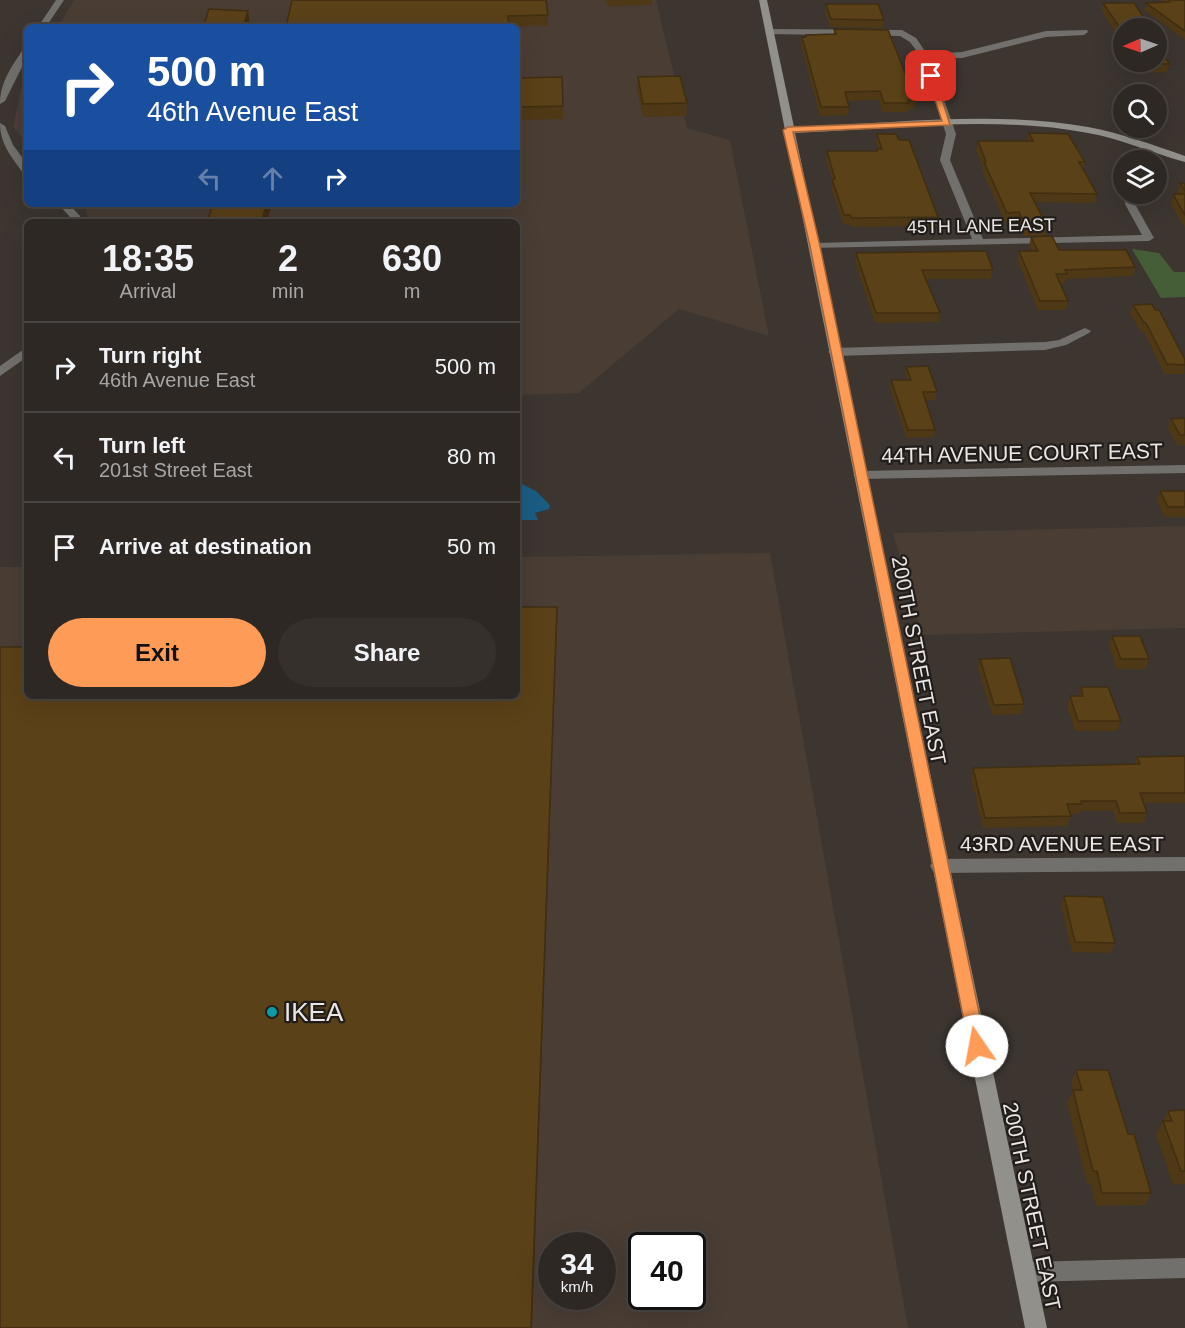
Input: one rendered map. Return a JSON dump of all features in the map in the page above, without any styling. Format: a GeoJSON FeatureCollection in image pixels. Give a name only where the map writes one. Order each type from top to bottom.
{"type":"FeatureCollection","features":[{"type":"Feature","properties":{"kind":"street"},"geometry":{"type":"LineString","coordinates":[[44,24],[60,0]]}},
{"type":"Feature","properties":{"kind":"street","name":"200TH STREET EAST"},"geometry":{"type":"LineString","coordinates":[[763,0],[788,130],[815,246],[834,352],[939,866],[1036,1328]]}},
{"type":"Feature","properties":{"kind":"street"},"geometry":{"type":"LineString","coordinates":[[770,32],[902,33],[913,40],[925,57],[951,134],[945,160],[979,242]]}},
{"type":"Feature","properties":{"kind":"street"},"geometry":{"type":"LineString","coordinates":[[925,57],[962,55],[1046,34],[1084,32]]}},
{"type":"Feature","properties":{"kind":"street"},"geometry":{"type":"LineString","coordinates":[[0,101],[14,70],[24,55]]}},
{"type":"Feature","properties":{"kind":"street"},"geometry":{"type":"LineString","coordinates":[[788,130],[947,123],[1022,123],[1077,128],[1129,141],[1185,159]]}},
{"type":"Feature","properties":{"kind":"street"},"geometry":{"type":"LineString","coordinates":[[0,126],[8,145],[24,167]]}},
{"type":"Feature","properties":{"kind":"street","name":"45TH LANE EAST"},"geometry":{"type":"LineString","coordinates":[[815,246],[1149,238],[1130,204]]}},
{"type":"Feature","properties":{"kind":"street"},"geometry":{"type":"LineString","coordinates":[[66,207],[76,219]]}},
{"type":"Feature","properties":{"kind":"street"},"geometry":{"type":"LineString","coordinates":[[834,352],[1045,346],[1062,343],[1085,331]]}},
{"type":"Feature","properties":{"kind":"street"},"geometry":{"type":"LineString","coordinates":[[0,372],[24,353]]}},
{"type":"Feature","properties":{"kind":"street","name":"44TH AVENUE COURT EAST"},"geometry":{"type":"LineString","coordinates":[[860,475],[1185,469]]}},
{"type":"Feature","properties":{"kind":"street","name":"43RD AVENUE EAST"},"geometry":{"type":"LineString","coordinates":[[939,866],[1185,864]]}},
{"type":"Feature","properties":{"kind":"street"},"geometry":{"type":"LineString","coordinates":[[1025,1272],[1185,1268]]}},
{"type":"Feature","properties":{"kind":"shaded area"},"geometry":{"type":"Polygon","coordinates":[[[74,0],[656,0],[687,128],[730,140],[769,336],[679,309],[579,393],[520,395],[520,219],[88,219],[85,207],[520,207],[520,24],[60,24],[74,0]]]}},
{"type":"Feature","properties":{"kind":"shaded area"},"geometry":{"type":"Polygon","coordinates":[[[24,84],[24,140],[13,127],[24,84]]]}},
{"type":"Feature","properties":{"kind":"shaded area"},"geometry":{"type":"Polygon","coordinates":[[[1185,526],[1185,628],[922,635],[893,533],[1185,526]]]}},
{"type":"Feature","properties":{"kind":"shaded area","name":"IKEA"},"geometry":{"type":"Polygon","coordinates":[[[770,553],[908,1328],[0,1328],[0,567],[24,567],[24,699],[520,699],[520,557],[770,553]]]}},
{"type":"Feature","properties":{"kind":"green space"},"geometry":{"type":"Polygon","coordinates":[[[1132,249],[1159,253],[1174,272],[1185,272],[1185,297],[1161,298],[1132,249]]]}},
{"type":"Feature","properties":{"kind":"water"},"geometry":{"type":"Polygon","coordinates":[[[520,483],[536,491],[550,505],[549,509],[535,513],[538,520],[520,520],[520,483]]]}},
{"type":"Feature","properties":{"kind":"building"},"geometry":{"type":"Polygon","coordinates":[[[292,0],[546,0],[548,15],[508,16],[509,24],[287,24],[292,0]]]}},
{"type":"Feature","properties":{"kind":"building"},"geometry":{"type":"Polygon","coordinates":[[[1169,0],[1185,0],[1185,31],[1146,3],[1170,2],[1169,0]]]}},
{"type":"Feature","properties":{"kind":"building"},"geometry":{"type":"Polygon","coordinates":[[[1103,3],[1134,3],[1144,18],[1113,18],[1103,3]]]}},
{"type":"Feature","properties":{"kind":"building"},"geometry":{"type":"Polygon","coordinates":[[[826,4],[878,4],[884,20],[831,19],[826,4]]]}},
{"type":"Feature","properties":{"kind":"building"},"geometry":{"type":"Polygon","coordinates":[[[209,9],[248,11],[244,24],[204,24],[209,9]]]}},
{"type":"Feature","properties":{"kind":"building"},"geometry":{"type":"Polygon","coordinates":[[[834,29],[888,30],[916,100],[908,100],[909,103],[884,103],[880,91],[845,92],[849,107],[821,107],[802,37],[836,34],[834,29]]]}},
{"type":"Feature","properties":{"kind":"building"},"geometry":{"type":"Polygon","coordinates":[[[680,76],[687,103],[643,104],[638,77],[680,76]]]}},
{"type":"Feature","properties":{"kind":"building"},"geometry":{"type":"Polygon","coordinates":[[[562,77],[563,106],[520,107],[520,78],[562,77]]]}},
{"type":"Feature","properties":{"kind":"building"},"geometry":{"type":"Polygon","coordinates":[[[1029,133],[1068,134],[1085,162],[1079,162],[1097,194],[1030,193],[1047,226],[1026,227],[1019,212],[1007,213],[984,162],[986,162],[978,141],[1033,141],[1029,133]]]}},
{"type":"Feature","properties":{"kind":"building"},"geometry":{"type":"Polygon","coordinates":[[[877,134],[896,134],[899,140],[909,140],[938,217],[852,218],[850,215],[844,215],[832,179],[835,179],[827,151],[877,151],[877,149],[882,149],[877,134]]]}},
{"type":"Feature","properties":{"kind":"building"},"geometry":{"type":"Polygon","coordinates":[[[1174,194],[1185,194],[1185,215],[1175,198],[1174,194]]]}},
{"type":"Feature","properties":{"kind":"building"},"geometry":{"type":"Polygon","coordinates":[[[212,207],[265,207],[263,219],[208,219],[212,207]]]}},
{"type":"Feature","properties":{"kind":"building"},"geometry":{"type":"Polygon","coordinates":[[[1052,236],[1059,250],[1126,250],[1135,267],[1065,270],[1067,274],[1056,274],[1068,301],[1040,301],[1019,251],[1038,251],[1031,237],[1052,236]]]}},
{"type":"Feature","properties":{"kind":"building"},"geometry":{"type":"Polygon","coordinates":[[[986,251],[993,270],[922,270],[940,313],[876,313],[856,253],[986,251]]]}},
{"type":"Feature","properties":{"kind":"building"},"geometry":{"type":"Polygon","coordinates":[[[1152,304],[1155,310],[1159,310],[1185,360],[1185,365],[1167,364],[1146,323],[1133,305],[1152,304]]]}},
{"type":"Feature","properties":{"kind":"building"},"geometry":{"type":"Polygon","coordinates":[[[928,366],[937,392],[923,392],[935,430],[908,430],[891,380],[911,380],[906,367],[928,366]]]}},
{"type":"Feature","properties":{"kind":"building"},"geometry":{"type":"Polygon","coordinates":[[[1185,418],[1185,435],[1180,435],[1171,419],[1185,418]]]}},
{"type":"Feature","properties":{"kind":"building"},"geometry":{"type":"Polygon","coordinates":[[[1160,491],[1185,491],[1185,507],[1168,507],[1160,491]]]}},
{"type":"Feature","properties":{"kind":"building","name":"IKEA"},"geometry":{"type":"Polygon","coordinates":[[[520,607],[557,607],[531,1328],[0,1328],[0,647],[24,647],[24,699],[520,699],[520,607]]]}},
{"type":"Feature","properties":{"kind":"building"},"geometry":{"type":"Polygon","coordinates":[[[1112,636],[1140,636],[1149,659],[1121,659],[1112,636]]]}},
{"type":"Feature","properties":{"kind":"building"},"geometry":{"type":"Polygon","coordinates":[[[1010,658],[1024,704],[994,705],[980,659],[1010,658]]]}},
{"type":"Feature","properties":{"kind":"building"},"geometry":{"type":"Polygon","coordinates":[[[1081,687],[1108,687],[1121,721],[1078,721],[1070,696],[1083,696],[1081,687]]]}},
{"type":"Feature","properties":{"kind":"building"},"geometry":{"type":"Polygon","coordinates":[[[1185,756],[1185,793],[1140,793],[1147,813],[1120,813],[1116,801],[1081,801],[1082,804],[1067,804],[1071,816],[985,818],[973,768],[1140,764],[1137,757],[1185,756]]]}},
{"type":"Feature","properties":{"kind":"building"},"geometry":{"type":"Polygon","coordinates":[[[1064,896],[1103,897],[1115,943],[1075,942],[1064,896]]]}},
{"type":"Feature","properties":{"kind":"building"},"geometry":{"type":"Polygon","coordinates":[[[1076,1070],[1108,1070],[1128,1134],[1134,1134],[1151,1193],[1102,1193],[1097,1171],[1093,1171],[1073,1090],[1082,1090],[1076,1070]]]}},
{"type":"Feature","properties":{"kind":"building"},"geometry":{"type":"Polygon","coordinates":[[[1185,1110],[1185,1171],[1181,1171],[1163,1121],[1172,1121],[1168,1111],[1185,1110]]]}},
{"type":"Feature","properties":{"kind":"place","name":"IKEA"},"geometry":{"type":"Point","coordinates":[272,1012]}},
{"type":"Feature","properties":{"kind":"route"},"geometry":{"type":"LineString","coordinates":[[931,76],[947,123],[788,130],[815,246],[834,352],[977,1046]]}}]}
